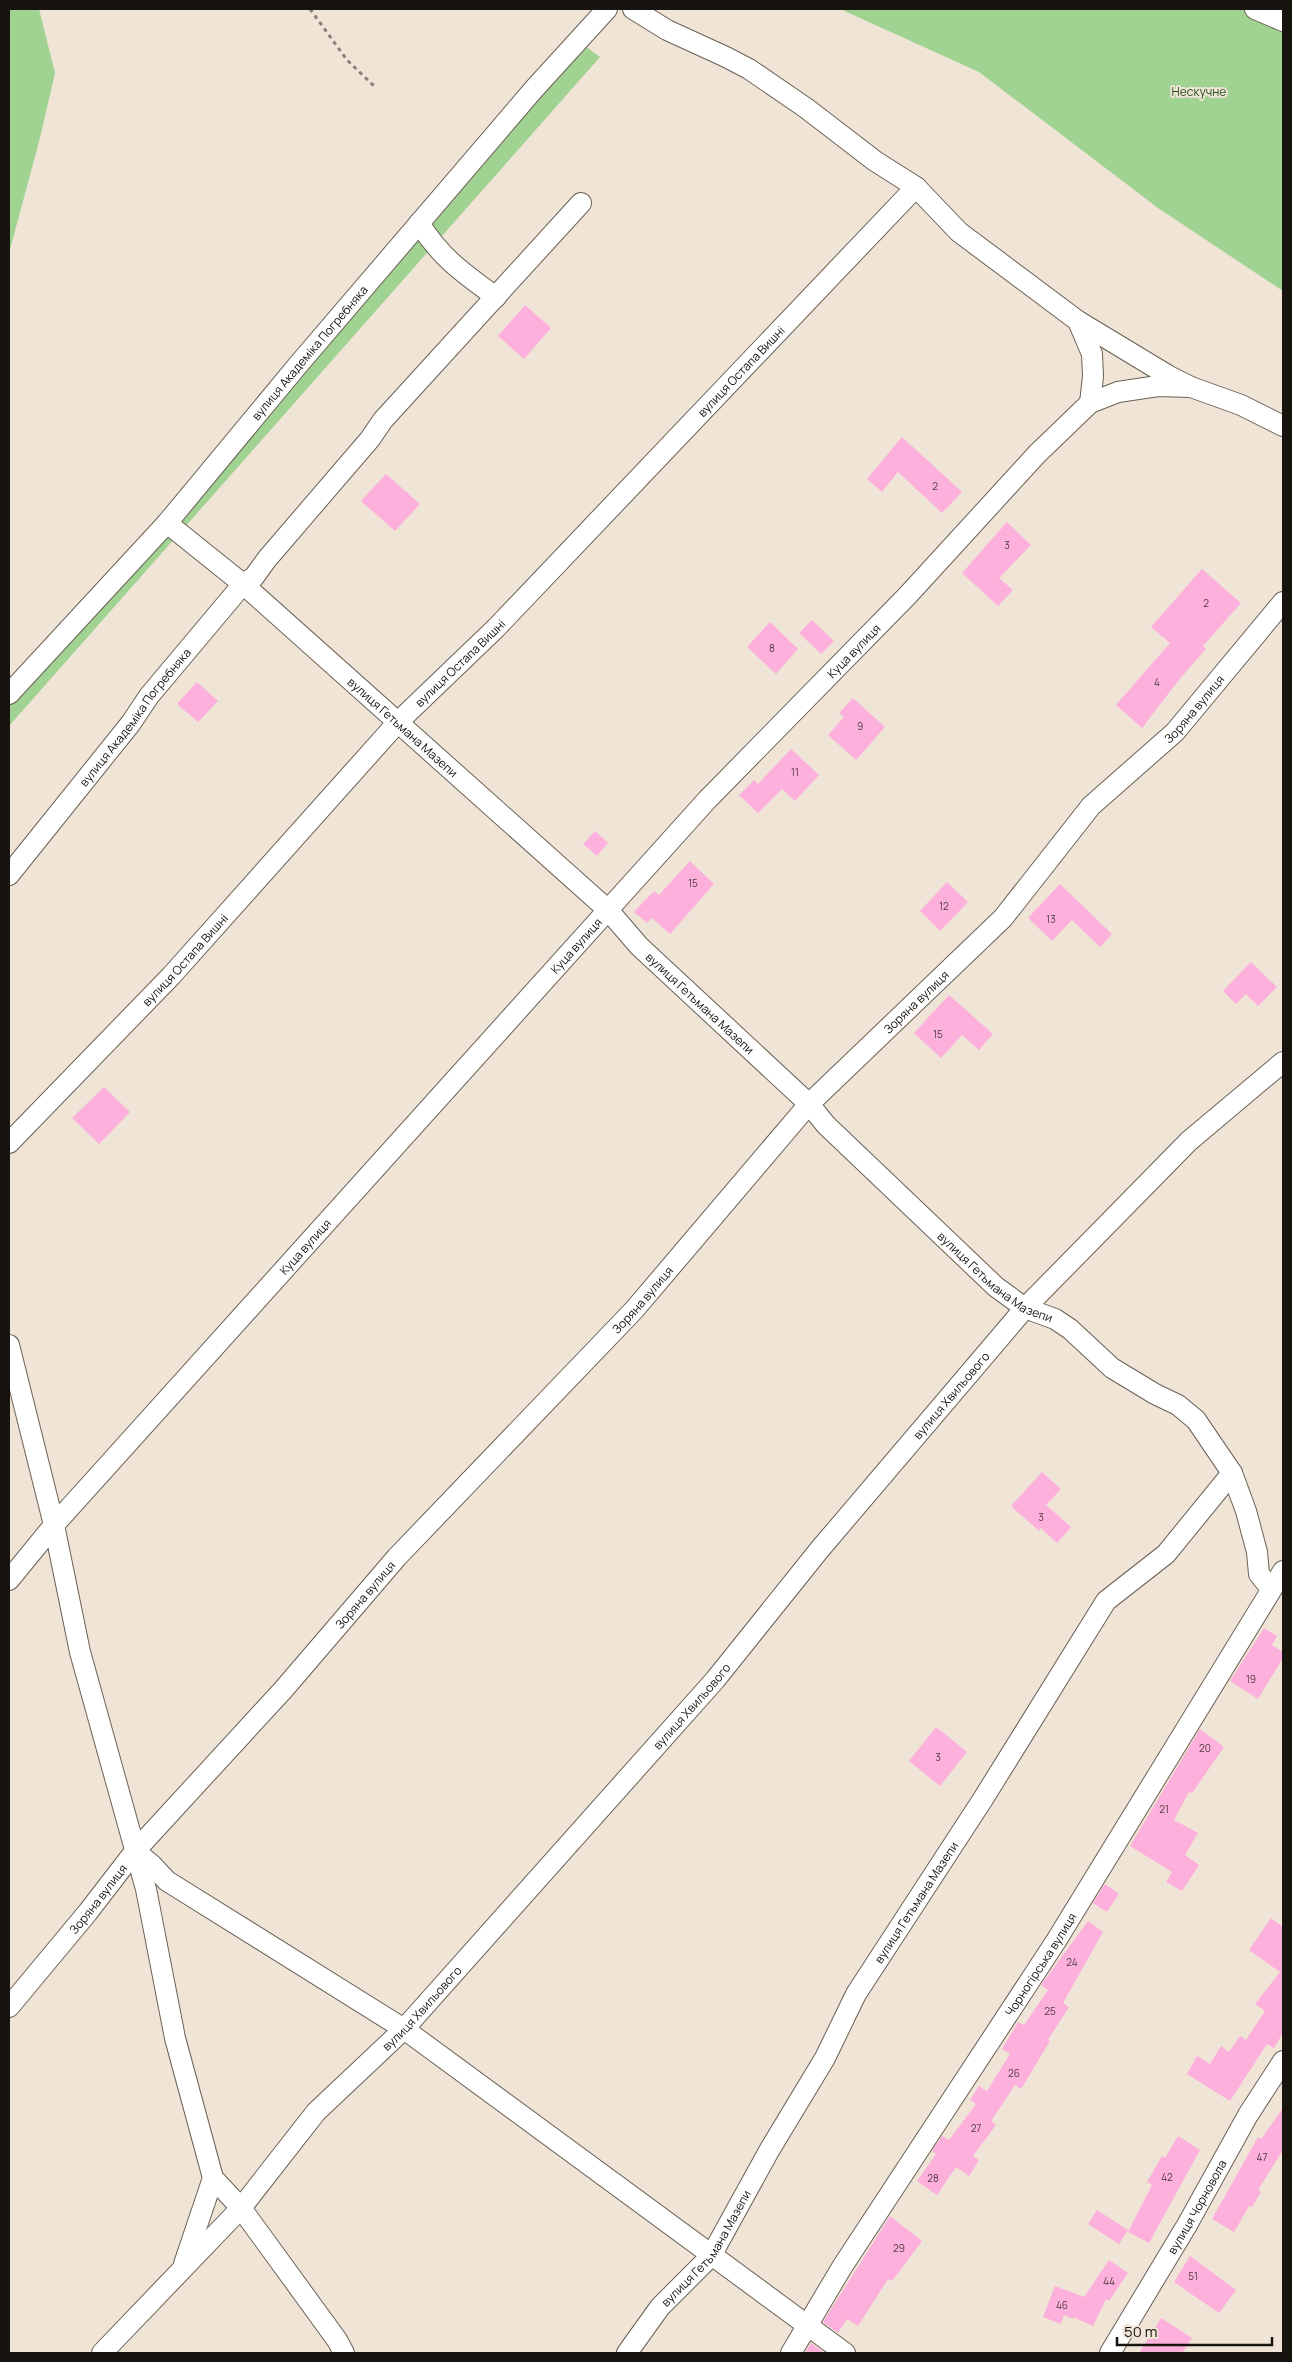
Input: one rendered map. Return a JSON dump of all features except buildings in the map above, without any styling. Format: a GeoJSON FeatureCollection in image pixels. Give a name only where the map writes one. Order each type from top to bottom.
{"type":"FeatureCollection","features":[{"type":"Feature","properties":{"kind":"street","name":"вулиця Академіка Погребняка"},"geometry":{"type":"LineString","coordinates":[[9,694],[167,523],[419,223],[534,89],[607,9]]}},
{"type":"Feature","properties":{"kind":"street"},"geometry":{"type":"LineString","coordinates":[[633,9],[667,30],[749,69],[806,108],[876,161],[916,187],[959,232],[1078,321],[1191,387],[1241,405],[1283,426]]}},
{"type":"Feature","properties":{"kind":"street"},"geometry":{"type":"LineString","coordinates":[[1255,9],[1283,21]]}},
{"type":"Feature","properties":{"kind":"street","name":"вулиця Остапа Вишні"},"geometry":{"type":"LineString","coordinates":[[9,1143],[172,976],[398,722],[496,628],[916,187]]}},
{"type":"Feature","properties":{"kind":"street","name":"вулиця Академіка Погребняка"},"geometry":{"type":"LineString","coordinates":[[9,875],[131,723],[149,696],[243,584],[254,577],[267,559],[370,439],[383,420],[581,203]]}},
{"type":"Feature","properties":{"kind":"street"},"geometry":{"type":"LineString","coordinates":[[419,223],[434,246],[452,264],[496,297]]}},
{"type":"Feature","properties":{"kind":"street"},"geometry":{"type":"LineString","coordinates":[[1078,321],[1092,354],[1093,376],[1090,403]]}},
{"type":"Feature","properties":{"kind":"street","name":"Куца вулиця"},"geometry":{"type":"LineString","coordinates":[[9,1580],[54,1525],[707,800],[908,595],[1037,454],[1090,403],[1118,392],[1158,386],[1191,387]]}},
{"type":"Feature","properties":{"kind":"street","name":"вулиця Гетьмана Мазепи"},"geometry":{"type":"LineString","coordinates":[[167,523],[243,584],[608,910],[639,946],[809,1104],[826,1125],[996,1287],[1025,1308],[1055,1319],[1090,1345],[1112,1368],[1155,1394],[1178,1405],[1196,1420],[1232,1473],[1246,1511],[1257,1552],[1259,1574],[1271,1589]]}},
{"type":"Feature","properties":{"kind":"street","name":"Зоряна вулиця"},"geometry":{"type":"LineString","coordinates":[[9,2007],[88,1912],[135,1851],[283,1690],[397,1557],[634,1310],[809,1104],[1003,918],[1091,806],[1175,732],[1283,602]]}},
{"type":"Feature","properties":{"kind":"street","name":"вулиця Хвильового"},"geometry":{"type":"LineString","coordinates":[[102,2353],[240,2208],[316,2112],[404,2028],[715,1680],[820,1549],[1025,1308],[1189,1141],[1283,1062]]}},
{"type":"Feature","properties":{"kind":"street"},"geometry":{"type":"LineString","coordinates":[[9,1345],[54,1525],[80,1652],[146,1889],[175,2038],[212,2178],[240,2208],[337,2340],[344,2353]]}},
{"type":"Feature","properties":{"kind":"street","name":"вулиця Гетьмана Мазепи"},"geometry":{"type":"LineString","coordinates":[[627,2353],[660,2308],[711,2256],[770,2149],[825,2058],[856,1994],[983,1799],[1106,1601],[1166,1554],[1232,1473]]}},
{"type":"Feature","properties":{"kind":"street","name":"Чорногірська вулиця"},"geometry":{"type":"LineString","coordinates":[[791,2353],[842,2267],[1056,1941],[1283,1570]]}},
{"type":"Feature","properties":{"kind":"street"},"geometry":{"type":"LineString","coordinates":[[135,1851],[167,1881],[404,2028],[807,2327],[845,2353]]}},
{"type":"Feature","properties":{"kind":"street","name":"вулиця Чорновола"},"geometry":{"type":"LineString","coordinates":[[1110,2353],[1187,2226],[1248,2115],[1283,2061]]}},
{"type":"Feature","properties":{"kind":"street"},"geometry":{"type":"LineString","coordinates":[[183,2269],[212,2178]]}},
{"type":"Feature","properties":{"kind":"path"},"geometry":{"type":"LineString","coordinates":[[310,9],[347,60],[374,86]]}},
{"type":"Feature","properties":{"kind":"green space"},"geometry":{"type":"Polygon","coordinates":[[[9,9],[39,9],[55,73],[40,138],[9,253],[9,9]]]}},
{"type":"Feature","properties":{"kind":"green space","name":"Нескучне"},"geometry":{"type":"Polygon","coordinates":[[[840,9],[1283,9],[1283,291],[1158,208],[979,72],[840,9]]]}},
{"type":"Feature","properties":{"kind":"green space"},"geometry":{"type":"Polygon","coordinates":[[[585,46],[600,57],[9,726],[9,706],[585,46]]]}}]}
